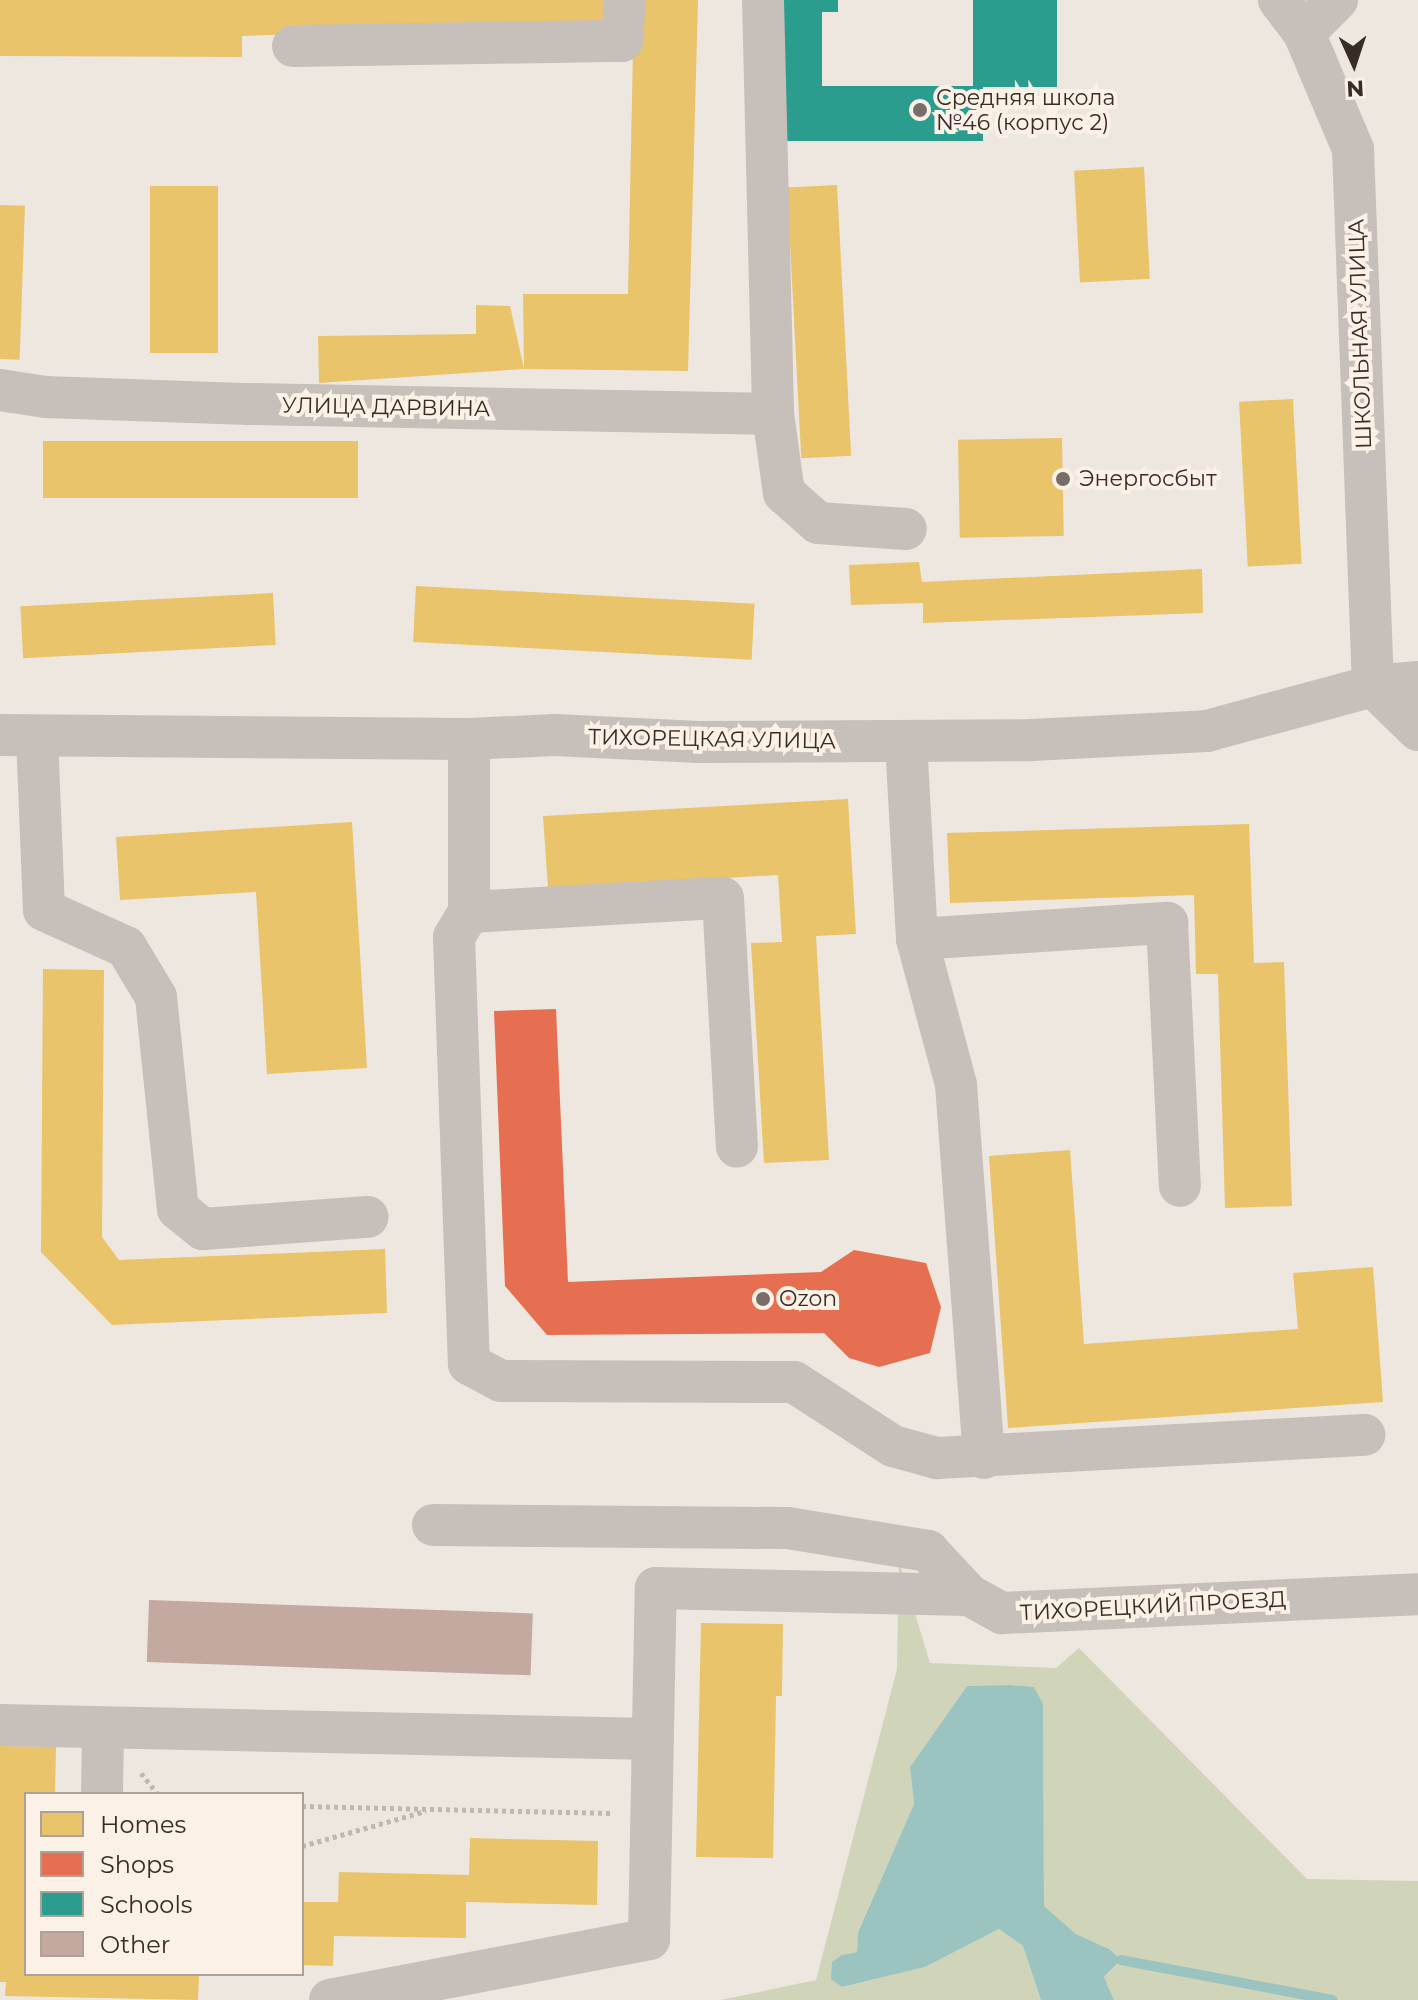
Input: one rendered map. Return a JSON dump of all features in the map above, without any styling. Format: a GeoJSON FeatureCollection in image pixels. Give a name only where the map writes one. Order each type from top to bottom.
{"type":"FeatureCollection","features":[{"type":"Feature","properties":{"kind":"street"},"geometry":{"type":"LineString","coordinates":[[293,46],[622,41],[625,0]]}},
{"type":"Feature","properties":{"kind":"street"},"geometry":{"type":"LineString","coordinates":[[763,0],[773,414],[784,493],[818,523],[906,529]]}},
{"type":"Feature","properties":{"kind":"street"},"geometry":{"type":"LineString","coordinates":[[1292,16],[1337,0]]}},
{"type":"Feature","properties":{"kind":"street","name":"ШКОЛЬНАЯ УЛИЦА"},"geometry":{"type":"LineString","coordinates":[[1292,16],[1353,149],[1373,686]]}},
{"type":"Feature","properties":{"kind":"street","name":"УЛИЦА ДАРВИНА"},"geometry":{"type":"LineString","coordinates":[[0,390],[45,397],[249,404],[773,414]]}},
{"type":"Feature","properties":{"kind":"street","name":"ТИХОРЕЦКАЯ УЛИЦА"},"geometry":{"type":"LineString","coordinates":[[19,735],[469,739],[555,735],[698,742],[906,742],[1207,731],[1373,686],[1418,682]]}},
{"type":"Feature","properties":{"kind":"street"},"geometry":{"type":"LineString","coordinates":[[1373,686],[1418,730]]}},
{"type":"Feature","properties":{"kind":"street"},"geometry":{"type":"LineString","coordinates":[[19,735],[44,910],[126,947],[156,997],[178,1209],[203,1229],[368,1217]]}},
{"type":"Feature","properties":{"kind":"street"},"geometry":{"type":"LineString","coordinates":[[469,739],[469,912],[454,937],[469,1364],[501,1381],[794,1382],[893,1446],[937,1458],[984,1458],[1364,1435]]}},
{"type":"Feature","properties":{"kind":"street"},"geometry":{"type":"LineString","coordinates":[[906,742],[917,939],[956,1085],[984,1458]]}},
{"type":"Feature","properties":{"kind":"street"},"geometry":{"type":"LineString","coordinates":[[469,912],[723,898],[737,1147]]}},
{"type":"Feature","properties":{"kind":"street"},"geometry":{"type":"LineString","coordinates":[[917,939],[1167,923],[1180,1186]]}},
{"type":"Feature","properties":{"kind":"street","name":"ТИХОРЕЦКИЙ ПРОЕЗД"},"geometry":{"type":"LineString","coordinates":[[433,1525],[788,1528],[928,1551],[969,1595],[1002,1613],[1418,1594]]}},
{"type":"Feature","properties":{"kind":"street"},"geometry":{"type":"LineString","coordinates":[[330,2000],[649,1939],[656,1588],[969,1595]]}},
{"type":"Feature","properties":{"kind":"street"},"geometry":{"type":"LineString","coordinates":[[0,1725],[653,1739]]}},
{"type":"Feature","properties":{"kind":"street"},"geometry":{"type":"LineString","coordinates":[[102,1792],[103,1728]]}},
{"type":"Feature","properties":{"kind":"path"},"geometry":{"type":"LineString","coordinates":[[304,1806],[651,1814]]}},
{"type":"Feature","properties":{"kind":"path"},"geometry":{"type":"LineString","coordinates":[[304,1845],[434,1809]]}},
{"type":"Feature","properties":{"kind":"green space"},"geometry":{"type":"Polygon","coordinates":[[[899,1561],[930,1663],[1056,1668],[1079,1648],[1307,1879],[1418,1881],[1418,2000],[1114,2000],[1104,1977],[1121,1961],[1109,1949],[1076,1934],[1044,1906],[1043,1704],[1033,1687],[1010,1685],[967,1686],[910,1767],[914,1804],[858,1931],[857,1952],[842,1955],[842,1987],[925,1967],[999,1929],[1023,1946],[1041,2000],[721,2000],[816,1980],[897,1669],[899,1561]]]}},
{"type":"Feature","properties":{"kind":"water"},"geometry":{"type":"Polygon","coordinates":[[[967,1686],[1034,1687],[1043,1704],[1044,1906],[1076,1934],[1109,1949],[1121,1960],[1104,1977],[1114,2000],[1041,2000],[1023,1946],[999,1929],[925,1967],[842,1987],[831,1979],[832,1962],[842,1955],[857,1952],[858,1932],[914,1804],[910,1767],[967,1686]]]}},
{"type":"Feature","properties":{"kind":"building: Homes"},"geometry":{"type":"Polygon","coordinates":[[[0,0],[604,0],[605,23],[242,36],[242,57],[0,56],[0,0]]]}},
{"type":"Feature","properties":{"kind":"building: Homes"},"geometry":{"type":"Polygon","coordinates":[[[634,0],[698,0],[688,371],[524,369],[523,294],[628,294],[634,0]]]}},
{"type":"Feature","properties":{"kind":"building: Homes"},"geometry":{"type":"Polygon","coordinates":[[[1144,167],[1150,279],[1080,283],[1074,171],[1144,167]]]}},
{"type":"Feature","properties":{"kind":"building: Homes"},"geometry":{"type":"Polygon","coordinates":[[[837,185],[851,456],[801,458],[787,188],[837,185]]]}},
{"type":"Feature","properties":{"kind":"building: Homes"},"geometry":{"type":"Polygon","coordinates":[[[150,186],[218,186],[218,353],[150,353],[150,186]]]}},
{"type":"Feature","properties":{"kind":"building: Homes"},"geometry":{"type":"Polygon","coordinates":[[[0,205],[25,206],[20,360],[0,359],[0,205]]]}},
{"type":"Feature","properties":{"kind":"building: Homes"},"geometry":{"type":"Polygon","coordinates":[[[476,305],[510,306],[524,369],[319,383],[318,336],[476,334],[476,305]]]}},
{"type":"Feature","properties":{"kind":"building: Homes"},"geometry":{"type":"Polygon","coordinates":[[[1293,399],[1302,564],[1248,567],[1239,402],[1293,399]]]}},
{"type":"Feature","properties":{"kind":"building: Homes"},"geometry":{"type":"Polygon","coordinates":[[[1062,438],[1064,536],[960,538],[958,440],[1062,438]]]}},
{"type":"Feature","properties":{"kind":"building: Homes"},"geometry":{"type":"Polygon","coordinates":[[[43,441],[358,441],[358,498],[43,498],[43,441]]]}},
{"type":"Feature","properties":{"kind":"building: Homes"},"geometry":{"type":"Polygon","coordinates":[[[919,562],[922,582],[1202,569],[1203,613],[923,623],[923,603],[851,605],[849,565],[919,562]]]}},
{"type":"Feature","properties":{"kind":"building: Homes"},"geometry":{"type":"Polygon","coordinates":[[[416,586],[755,604],[752,660],[413,642],[416,586]]]}},
{"type":"Feature","properties":{"kind":"building: Homes"},"geometry":{"type":"Polygon","coordinates":[[[273,593],[276,645],[23,658],[20,606],[273,593]]]}},
{"type":"Feature","properties":{"kind":"building: Homes"},"geometry":{"type":"Polygon","coordinates":[[[848,799],[856,934],[816,936],[829,1160],[764,1163],[751,943],[782,942],[778,875],[548,888],[543,816],[848,799]]]}},
{"type":"Feature","properties":{"kind":"building: Homes"},"geometry":{"type":"Polygon","coordinates":[[[352,822],[367,1068],[267,1074],[256,892],[120,900],[116,837],[352,822]]]}},
{"type":"Feature","properties":{"kind":"building: Homes"},"geometry":{"type":"Polygon","coordinates":[[[1249,824],[1254,963],[1284,962],[1292,1206],[1225,1208],[1218,974],[1196,974],[1194,895],[950,903],[947,833],[1249,824]]]}},
{"type":"Feature","properties":{"kind":"building: Homes"},"geometry":{"type":"Polygon","coordinates":[[[43,969],[104,970],[102,1237],[119,1260],[385,1249],[387,1313],[112,1325],[41,1252],[43,969]]]}},
{"type":"Feature","properties":{"kind":"building: Homes"},"geometry":{"type":"Polygon","coordinates":[[[1070,1150],[1084,1344],[1298,1329],[1293,1273],[1373,1267],[1383,1402],[1008,1428],[989,1156],[1070,1150]]]}},
{"type":"Feature","properties":{"kind":"building: Homes"},"geometry":{"type":"Polygon","coordinates":[[[701,1623],[783,1624],[782,1696],[776,1696],[773,1858],[696,1857],[701,1623]]]}},
{"type":"Feature","properties":{"kind":"building: Homes"},"geometry":{"type":"Polygon","coordinates":[[[0,1746],[56,1747],[55,1792],[24,1792],[24,1976],[199,1976],[198,2000],[5,1996],[6,1982],[0,1982],[0,1746]]]}},
{"type":"Feature","properties":{"kind":"building: Homes"},"geometry":{"type":"Polygon","coordinates":[[[470,1838],[598,1841],[597,1905],[466,1902],[466,1938],[334,1936],[333,1966],[304,1965],[304,1902],[338,1902],[339,1872],[469,1875],[470,1838]]]}},
{"type":"Feature","properties":{"kind":"building: Shops"},"geometry":{"type":"Polygon","coordinates":[[[556,1009],[568,1282],[821,1272],[854,1250],[926,1263],[941,1307],[930,1353],[879,1367],[849,1358],[824,1333],[547,1335],[505,1286],[494,1011],[556,1009]]]}},
{"type":"Feature","properties":{"kind":"building: Schools"},"geometry":{"type":"Polygon","coordinates":[[[784,0],[838,0],[838,12],[822,12],[822,86],[983,86],[983,141],[784,141],[784,0]]]}},
{"type":"Feature","properties":{"kind":"building: Schools"},"geometry":{"type":"Polygon","coordinates":[[[973,0],[1057,0],[1057,87],[973,87],[973,0]]]}},
{"type":"Feature","properties":{"kind":"building: Other"},"geometry":{"type":"Polygon","coordinates":[[[149,1600],[533,1613],[531,1675],[147,1662],[149,1600]]]}},
{"type":"Feature","properties":{"kind":"waterway"},"geometry":{"type":"LineString","coordinates":[[1121,1960],[1332,2000]]}},
{"type":"Feature","properties":{"kind":"place","name":"Средняя школа №46 (корпус 2)"},"geometry":{"type":"Point","coordinates":[920,110]}},
{"type":"Feature","properties":{"kind":"place","name":"Энергосбыт"},"geometry":{"type":"Point","coordinates":[1063,479]}},
{"type":"Feature","properties":{"kind":"place","name":"Ozon"},"geometry":{"type":"Point","coordinates":[763,1299]}}]}
